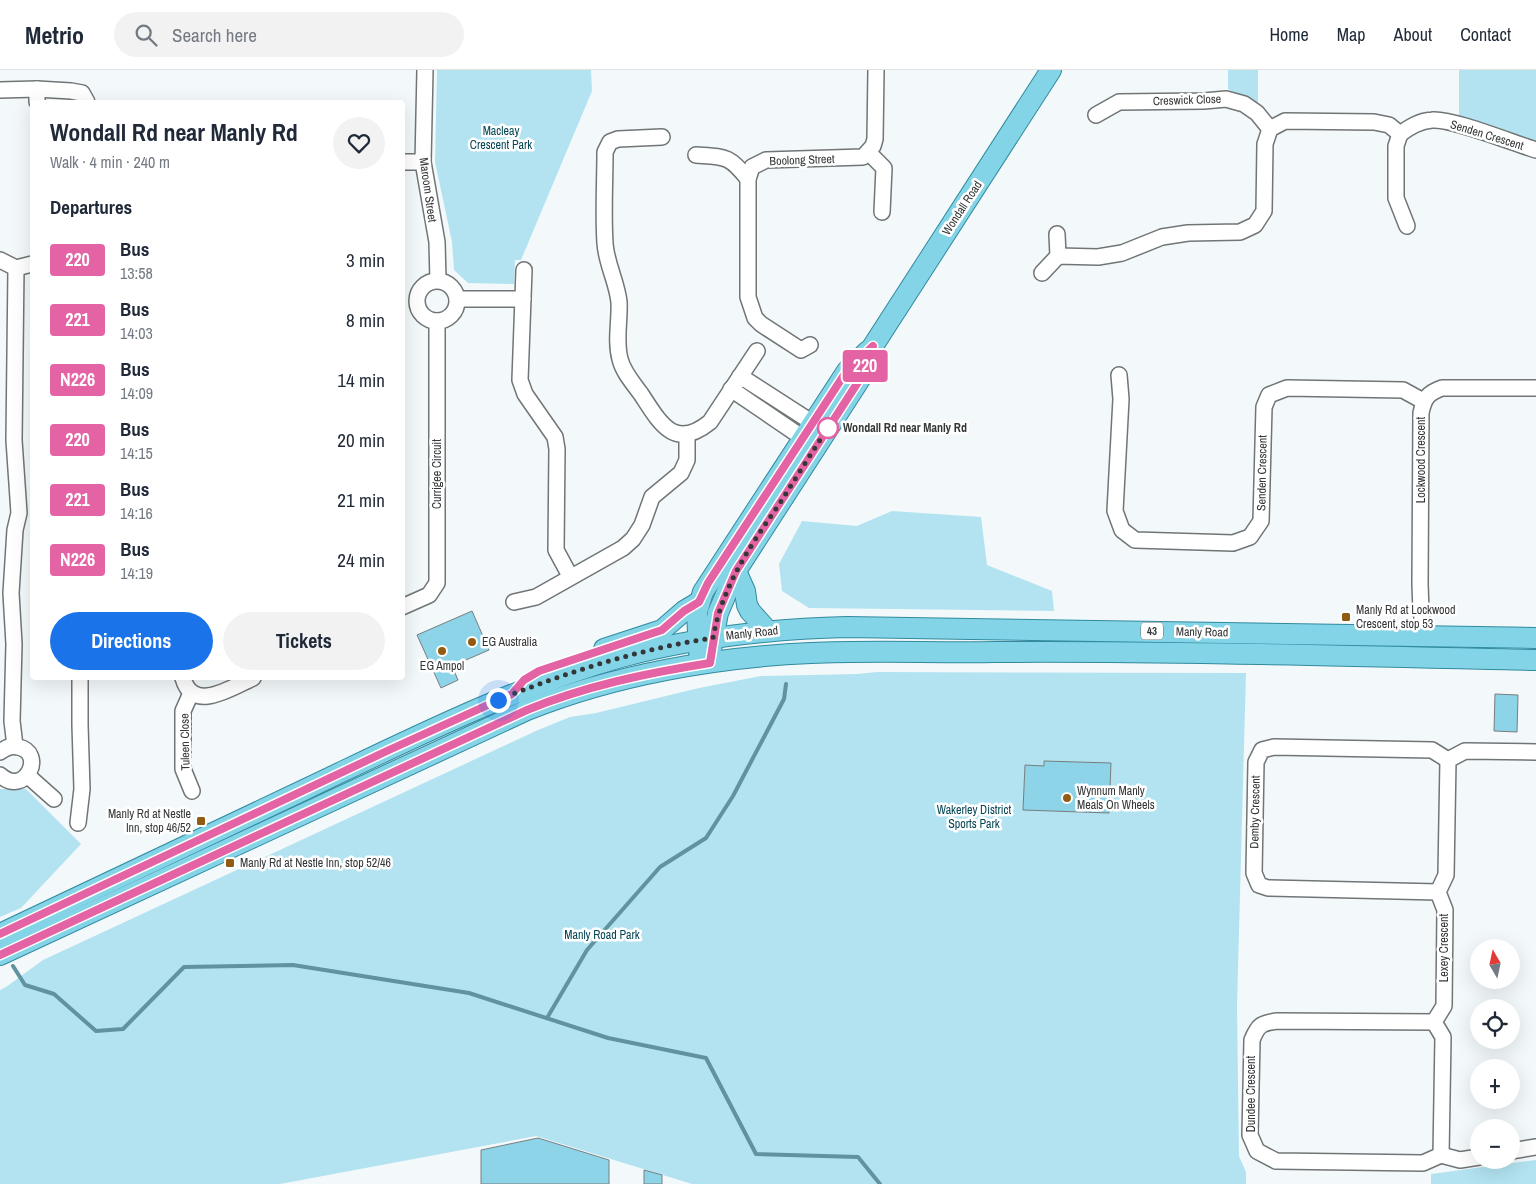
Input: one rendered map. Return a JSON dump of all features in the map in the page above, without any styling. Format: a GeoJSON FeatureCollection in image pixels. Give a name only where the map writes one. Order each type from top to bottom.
{"type":"FeatureCollection","features":[{"type":"Feature","properties":{"kind":"main road","name":"Wondall Road"},"geometry":{"type":"LineString","coordinates":[[705,664],[705,639],[736,571],[860,379],[873,346],[1051,70]]}},
{"type":"Feature","properties":{"kind":"main road","name":"Wondall Road"},"geometry":{"type":"LineString","coordinates":[[705,639],[696,622],[699,602],[708,583],[846,372],[873,346]]}},
{"type":"Feature","properties":{"kind":"main road"},"geometry":{"type":"LineString","coordinates":[[736,571],[745,591],[750,611],[767,630]]}},
{"type":"Feature","properties":{"kind":"main road"},"geometry":{"type":"LineString","coordinates":[[512,694],[524,680],[539,671],[662,630],[684,611],[699,602]]}},
{"type":"Feature","properties":{"kind":"main road","name":"Manly Road"},"geometry":{"type":"LineString","coordinates":[[0,934],[362,762],[512,694],[622,657],[705,639],[767,630],[847,627],[1536,638]]}},
{"type":"Feature","properties":{"kind":"main road","name":"Manly Road"},"geometry":{"type":"LineString","coordinates":[[0,956],[527,710],[556,698],[624,679],[705,664],[779,654],[852,652],[1145,651],[1536,660]]}},
{"type":"Feature","properties":{"kind":"street","name":"Maroom Street"},"geometry":{"type":"LineString","coordinates":[[426,70],[423,162],[436,242],[438,280]]}},
{"type":"Feature","properties":{"kind":"street"},"geometry":{"type":"LineString","coordinates":[[876,70],[875,139],[873,146],[868,152],[887,168],[882,212]]}},
{"type":"Feature","properties":{"kind":"street"},"geometry":{"type":"LineString","coordinates":[[0,90],[37,96],[72,91],[82,93],[86,100]]}},
{"type":"Feature","properties":{"kind":"street","name":"Creswick Close"},"geometry":{"type":"LineString","coordinates":[[1096,115],[1120,102],[1226,99],[1244,104],[1270,129]]}},
{"type":"Feature","properties":{"kind":"street","name":"Senden Crescent"},"geometry":{"type":"LineString","coordinates":[[1400,134],[1415,124],[1433,120],[1456,123],[1536,150]]}},
{"type":"Feature","properties":{"kind":"street"},"geometry":{"type":"LineString","coordinates":[[1042,273],[1058,256],[1122,253],[1162,237],[1188,233],[1240,232],[1255,225],[1264,210],[1265,144],[1270,129],[1285,121],[1374,122],[1389,125],[1400,134],[1396,146],[1396,198],[1407,226]]}},
{"type":"Feature","properties":{"kind":"street"},"geometry":{"type":"LineString","coordinates":[[662,137],[618,139],[610,142],[605,152],[605,245],[617,289],[619,304],[619,356],[623,367],[662,425],[672,432],[687,434],[700,430],[710,422],[757,350]]}},
{"type":"Feature","properties":{"kind":"street","name":"Boolong Street"},"geometry":{"type":"LineString","coordinates":[[748,179],[752,167],[766,160],[863,157],[868,152]]}},
{"type":"Feature","properties":{"kind":"street"},"geometry":{"type":"LineString","coordinates":[[696,155],[724,157],[736,164],[748,179],[748,297],[756,318],[760,324],[801,350],[810,345]]}},
{"type":"Feature","properties":{"kind":"street"},"geometry":{"type":"LineString","coordinates":[[405,162],[423,162]]}},
{"type":"Feature","properties":{"kind":"street"},"geometry":{"type":"LineString","coordinates":[[1057,234],[1058,256]]}},
{"type":"Feature","properties":{"kind":"street"},"geometry":{"type":"LineString","coordinates":[[0,260],[16,268],[30,264]]}},
{"type":"Feature","properties":{"kind":"street"},"geometry":{"type":"LineString","coordinates":[[15,746],[12,721],[14,644],[6,593],[15,530],[26,513],[14,440],[16,268]]}},
{"type":"Feature","properties":{"kind":"street"},"geometry":{"type":"LineString","coordinates":[[524,270],[520,380],[525,394],[555,436],[557,449],[556,550],[570,576]]}},
{"type":"Feature","properties":{"kind":"street"},"geometry":{"type":"LineString","coordinates":[[438,280],[449,285],[454,290],[457,306],[452,314],[446,318],[437,321],[430,320],[421,313],[410,299],[424,285],[438,280]]}},
{"type":"Feature","properties":{"kind":"street"},"geometry":{"type":"LineString","coordinates":[[457,299],[523,299]]}},
{"type":"Feature","properties":{"kind":"street","name":"Currigee Circuit"},"geometry":{"type":"LineString","coordinates":[[405,606],[428,594],[437,583],[437,321]]}},
{"type":"Feature","properties":{"kind":"street","name":"Senden Crescent"},"geometry":{"type":"LineString","coordinates":[[1119,375],[1121,400],[1115,511],[1122,530],[1135,540],[1233,543],[1250,537],[1261,521],[1264,407],[1269,395],[1287,388],[1403,390],[1423,400]]}},
{"type":"Feature","properties":{"kind":"street"},"geometry":{"type":"LineString","coordinates":[[740,376],[808,430]]}},
{"type":"Feature","properties":{"kind":"street","name":"Lockwood Crescent"},"geometry":{"type":"LineString","coordinates":[[1425,636],[1421,611],[1420,584],[1421,413],[1423,400],[1431,392],[1442,388],[1536,388]]}},
{"type":"Feature","properties":{"kind":"street"},"geometry":{"type":"LineString","coordinates":[[731,389],[808,430]]}},
{"type":"Feature","properties":{"kind":"street"},"geometry":{"type":"LineString","coordinates":[[514,602],[536,596],[623,548],[642,525],[652,497],[681,473],[687,460],[687,434]]}},
{"type":"Feature","properties":{"kind":"street"},"geometry":{"type":"LineString","coordinates":[[78,823],[82,789],[80,680]]}},
{"type":"Feature","properties":{"kind":"street"},"geometry":{"type":"LineString","coordinates":[[184,680],[191,692],[203,696],[215,695],[249,680]]}},
{"type":"Feature","properties":{"kind":"street","name":"Tuleen Close"},"geometry":{"type":"LineString","coordinates":[[191,692],[183,711],[183,769],[192,791]]}},
{"type":"Feature","properties":{"kind":"street"},"geometry":{"type":"LineString","coordinates":[[0,752],[9,746],[20,747],[29,754],[32,765],[28,775],[17,781],[11,781],[0,775]]}},
{"type":"Feature","properties":{"kind":"street","name":"Demby Crescent"},"geometry":{"type":"LineString","coordinates":[[1438,892],[1268,888],[1259,885],[1254,874],[1256,762],[1262,750],[1274,746],[1432,750],[1448,760]]}},
{"type":"Feature","properties":{"kind":"street"},"geometry":{"type":"LineString","coordinates":[[1438,892],[1446,875],[1448,760],[1465,751],[1536,752]]}},
{"type":"Feature","properties":{"kind":"street"},"geometry":{"type":"LineString","coordinates":[[28,775],[54,800]]}},
{"type":"Feature","properties":{"kind":"street","name":"Lexey Crescent"},"geometry":{"type":"LineString","coordinates":[[1434,1022],[1444,1006],[1445,910],[1438,892]]}},
{"type":"Feature","properties":{"kind":"street","name":"Dundee Crescent"},"geometry":{"type":"LineString","coordinates":[[1434,1022],[1277,1021],[1264,1023],[1256,1030],[1252,1040],[1250,1135],[1258,1151],[1276,1161],[1424,1163],[1441,1155]]}},
{"type":"Feature","properties":{"kind":"street"},"geometry":{"type":"LineString","coordinates":[[1434,1022],[1443,1037],[1441,1155],[1460,1160],[1470,1158]]}},
{"type":"Feature","properties":{"kind":"street"},"geometry":{"type":"LineString","coordinates":[[1520,1150],[1536,1147]]}},
{"type":"Feature","properties":{"kind":"green space","name":"Macleay Crescent Park"},"geometry":{"type":"Polygon","coordinates":[[[437,70],[591,70],[592,91],[521,260],[515,260],[514,284],[468,283],[454,270],[452,242],[435,162],[437,70]]]}},
{"type":"Feature","properties":{"kind":"green space"},"geometry":{"type":"Polygon","coordinates":[[[1228,70],[1258,70],[1258,107],[1228,89],[1228,70]]]}},
{"type":"Feature","properties":{"kind":"green space"},"geometry":{"type":"Polygon","coordinates":[[[1459,70],[1536,70],[1536,142],[1459,117],[1459,70]]]}},
{"type":"Feature","properties":{"kind":"green space"},"geometry":{"type":"Polygon","coordinates":[[[892,511],[981,517],[987,565],[1052,591],[1054,611],[809,608],[782,591],[779,564],[802,521],[857,526],[892,511]]]}},
{"type":"Feature","properties":{"kind":"green space","name":"Manly Road Park"},"geometry":{"type":"Polygon","coordinates":[[[877,672],[1246,673],[1237,1006],[1239,1156],[1246,1172],[1246,1184],[692,1184],[536,1136],[280,1184],[0,1184],[0,990],[43,960],[538,730],[570,717],[596,713],[699,688],[761,676],[877,672]]]}},
{"type":"Feature","properties":{"kind":"green space"},"geometry":{"type":"Polygon","coordinates":[[[0,789],[26,789],[81,844],[21,908],[0,917],[0,789]]]}},
{"type":"Feature","properties":{"kind":"green space"},"geometry":{"type":"Polygon","coordinates":[[[1536,1160],[1536,1184],[1431,1184],[1431,1174],[1470,1169],[1520,1169],[1520,1162],[1536,1160]]]}},
{"type":"Feature","properties":{"kind":"building"},"geometry":{"type":"Polygon","coordinates":[[[472,611],[489,650],[452,666],[458,680],[441,688],[417,635],[472,611]]]}},
{"type":"Feature","properties":{"kind":"building"},"geometry":{"type":"Polygon","coordinates":[[[1495,694],[1518,695],[1517,732],[1494,731],[1495,694]]]}},
{"type":"Feature","properties":{"kind":"building","name":"Wynnum Manly Meals On Wheels"},"geometry":{"type":"Polygon","coordinates":[[[1044,761],[1111,763],[1109,813],[1023,810],[1025,765],[1044,766],[1044,761]]]}},
{"type":"Feature","properties":{"kind":"building"},"geometry":{"type":"Polygon","coordinates":[[[538,1138],[609,1160],[609,1184],[481,1184],[481,1150],[538,1138]]]}},
{"type":"Feature","properties":{"kind":"building"},"geometry":{"type":"Polygon","coordinates":[[[644,1170],[662,1175],[662,1184],[644,1184],[644,1170]]]}},
{"type":"Feature","properties":{"kind":"waterway"},"geometry":{"type":"LineString","coordinates":[[547,1018],[587,950],[660,867],[706,838],[733,796],[784,699],[786,684]]}},
{"type":"Feature","properties":{"kind":"waterway"},"geometry":{"type":"LineString","coordinates":[[13,966],[25,985],[54,994],[96,1031],[123,1029],[184,967],[293,965],[469,993],[608,1038],[706,1058],[756,1154],[858,1157],[880,1184]]}},
{"type":"Feature","properties":{"kind":"bus line","name":"220"},"geometry":{"type":"LineString","coordinates":[[0,934],[216,831],[512,694],[524,680],[539,671],[662,630],[671,624],[684,611],[699,602],[708,583],[846,372],[873,346],[860,379],[736,571],[722,601],[716,620],[710,663],[624,679],[556,698],[496,724],[0,955]]}},
{"type":"Feature","properties":{"kind":"place","name":"Wondall Rd near Manly Rd"},"geometry":{"type":"Point","coordinates":[828,428]}},
{"type":"Feature","properties":{"kind":"place","name":"Manly Rd at Lockwood Crescent, stop 53"},"geometry":{"type":"Point","coordinates":[1346,617]}},
{"type":"Feature","properties":{"kind":"place","name":"EG Australia"},"geometry":{"type":"Point","coordinates":[472,642]}},
{"type":"Feature","properties":{"kind":"place","name":"EG Ampol"},"geometry":{"type":"Point","coordinates":[442,651]}},
{"type":"Feature","properties":{"kind":"place","name":"Wynnum Manly Meals On Wheels"},"geometry":{"type":"Point","coordinates":[1067,798]}},
{"type":"Feature","properties":{"kind":"place","name":"Manly Rd at Nestle Inn, stop 46/52"},"geometry":{"type":"Point","coordinates":[201,821]}},
{"type":"Feature","properties":{"kind":"place","name":"Manly Rd at Nestle Inn, stop 52/46"},"geometry":{"type":"Point","coordinates":[230,863]}},
{"type":"Feature","properties":{"kind":"route"},"geometry":{"type":"LineString","coordinates":[[498,700],[547,681],[622,657],[672,645],[713,638],[722,601],[736,571],[831,423],[828,428]]}},
{"type":"Feature","properties":{"kind":"park label","name":"Wakerley District Sports Park"},"geometry":{"type":"Point","coordinates":[974,817]}}]}
